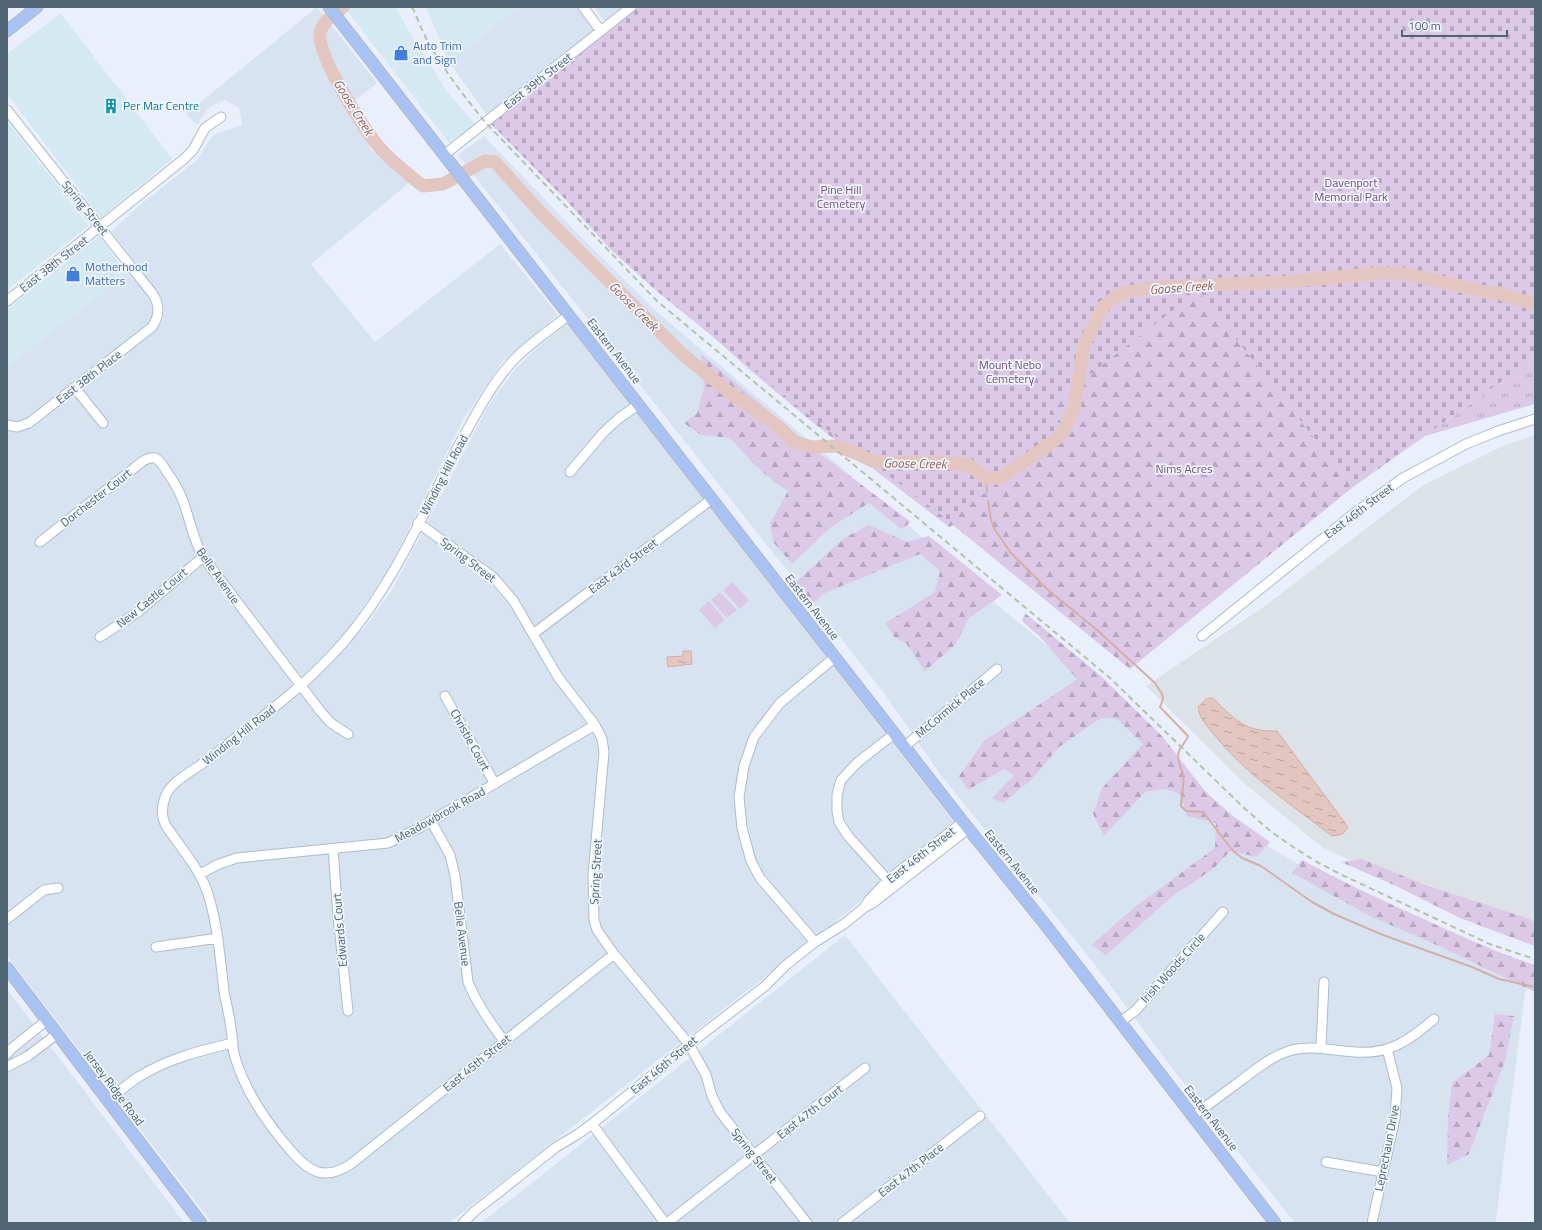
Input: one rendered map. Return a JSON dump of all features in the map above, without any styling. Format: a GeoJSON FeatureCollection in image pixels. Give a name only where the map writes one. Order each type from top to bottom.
{"type":"FeatureCollection","features":[{"type":"Feature","properties":{"kind":"main road"},"geometry":{"type":"LineString","coordinates":[[7,31],[37,7]]}},
{"type":"Feature","properties":{"kind":"main road","name":"Eastern Avenue"},"geometry":{"type":"LineString","coordinates":[[329,7],[639,404],[965,826],[1044,923],[1275,1223]]}},
{"type":"Feature","properties":{"kind":"main road","name":"Jersey Ridge Road"},"geometry":{"type":"LineString","coordinates":[[7,968],[200,1223]]}},
{"type":"Feature","properties":{"kind":"street"},"geometry":{"type":"LineString","coordinates":[[583,7],[601,31]]}},
{"type":"Feature","properties":{"kind":"street","name":"East 39th Street"},"geometry":{"type":"LineString","coordinates":[[444,155],[631,7]]}},
{"type":"Feature","properties":{"kind":"street","name":"Spring Street"},"geometry":{"type":"LineString","coordinates":[[7,110],[156,298],[159,310]]}},
{"type":"Feature","properties":{"kind":"street","name":"East 38th Street"},"geometry":{"type":"LineString","coordinates":[[7,301],[184,159],[192,150],[205,128],[221,117]]}},
{"type":"Feature","properties":{"kind":"street","name":"East 38th Place"},"geometry":{"type":"LineString","coordinates":[[7,425],[17,427],[29,423],[152,327],[158,316],[159,310]]}},
{"type":"Feature","properties":{"kind":"street","name":"Winding Hill Road"},"geometry":{"type":"LineString","coordinates":[[341,1171],[328,1174],[319,1174],[309,1169],[297,1159],[278,1136],[260,1110],[244,1081],[234,1055],[215,915],[206,886],[200,874],[164,823],[162,810],[166,794],[178,782],[300,686],[320,668],[366,615],[399,562],[478,410],[496,382],[512,361],[569,315]]}},
{"type":"Feature","properties":{"kind":"street"},"geometry":{"type":"LineString","coordinates":[[75,388],[103,424]]}},
{"type":"Feature","properties":{"kind":"street"},"geometry":{"type":"LineString","coordinates":[[570,472],[603,433],[618,419],[639,404]]}},
{"type":"Feature","properties":{"kind":"street","name":"East 46th Street"},"geometry":{"type":"LineString","coordinates":[[1202,636],[1352,516],[1403,478],[1466,444],[1498,431],[1535,419]]}},
{"type":"Feature","properties":{"kind":"street","name":"Dorchester Court"},"geometry":{"type":"LineString","coordinates":[[40,542],[143,461],[153,458]]}},
{"type":"Feature","properties":{"kind":"street","name":"Belle Avenue"},"geometry":{"type":"LineString","coordinates":[[153,458],[160,462],[177,488],[187,512],[195,541],[203,557],[320,712],[331,723],[348,734]]}},
{"type":"Feature","properties":{"kind":"street","name":"East 43rd Street"},"geometry":{"type":"LineString","coordinates":[[533,634],[712,499]]}},
{"type":"Feature","properties":{"kind":"street","name":"Spring Street"},"geometry":{"type":"LineString","coordinates":[[418,523],[493,577],[513,600],[558,677],[595,725],[602,739],[604,752],[593,875],[594,920],[597,930],[614,954],[689,1044],[706,1075],[715,1104],[807,1223]]}},
{"type":"Feature","properties":{"kind":"street","name":"New Castle Court"},"geometry":{"type":"LineString","coordinates":[[100,637],[138,612],[203,557]]}},
{"type":"Feature","properties":{"kind":"street"},"geometry":{"type":"LineString","coordinates":[[815,942],[760,878],[751,861],[742,828],[739,797],[744,766],[754,737],[780,703],[834,658]]}},
{"type":"Feature","properties":{"kind":"street","name":"McCormick Place"},"geometry":{"type":"LineString","coordinates":[[904,747],[997,669]]}},
{"type":"Feature","properties":{"kind":"street","name":"Christie Court"},"geometry":{"type":"LineString","coordinates":[[446,696],[495,784]]}},
{"type":"Feature","properties":{"kind":"street","name":"Meadowbrook Road"},"geometry":{"type":"LineString","coordinates":[[200,874],[219,864],[236,858],[388,843],[495,784],[595,725]]}},
{"type":"Feature","properties":{"kind":"street"},"geometry":{"type":"LineString","coordinates":[[891,884],[848,836],[840,822],[837,811],[837,795],[841,780],[858,762],[894,734]]}},
{"type":"Feature","properties":{"kind":"street","name":"Belle Avenue"},"geometry":{"type":"LineString","coordinates":[[430,821],[450,855],[468,982],[484,1014],[504,1041]]}},
{"type":"Feature","properties":{"kind":"street","name":"East 46th Street"},"geometry":{"type":"LineString","coordinates":[[464,1223],[475,1211],[555,1148],[592,1124],[689,1044],[765,986],[784,966],[815,942],[844,924],[865,907],[873,903],[891,884],[965,826]]}},
{"type":"Feature","properties":{"kind":"street","name":"Edwards Court"},"geometry":{"type":"LineString","coordinates":[[332,849],[348,1010]]}},
{"type":"Feature","properties":{"kind":"street"},"geometry":{"type":"LineString","coordinates":[[7,919],[44,890],[58,888]]}},
{"type":"Feature","properties":{"kind":"street","name":"Irish Woods Circle"},"geometry":{"type":"LineString","coordinates":[[1120,1022],[1135,1011],[1223,912]]}},
{"type":"Feature","properties":{"kind":"street"},"geometry":{"type":"LineString","coordinates":[[156,947],[218,938]]}},
{"type":"Feature","properties":{"kind":"street","name":"East 45th Street"},"geometry":{"type":"LineString","coordinates":[[341,1171],[614,954]]}},
{"type":"Feature","properties":{"kind":"street"},"geometry":{"type":"LineString","coordinates":[[1321,1047],[1324,982]]}},
{"type":"Feature","properties":{"kind":"street"},"geometry":{"type":"LineString","coordinates":[[1193,1116],[1272,1058],[1290,1051],[1321,1047],[1356,1052],[1375,1052],[1387,1050],[1414,1037],[1434,1019]]}},
{"type":"Feature","properties":{"kind":"street"},"geometry":{"type":"LineString","coordinates":[[7,1054],[11,1049],[47,1020]]}},
{"type":"Feature","properties":{"kind":"street"},"geometry":{"type":"LineString","coordinates":[[7,1067],[28,1056],[57,1034]]}},
{"type":"Feature","properties":{"kind":"street"},"geometry":{"type":"LineString","coordinates":[[108,1101],[138,1077],[160,1065],[184,1055],[233,1043]]}},
{"type":"Feature","properties":{"kind":"street","name":"Leprechaun Drive"},"geometry":{"type":"LineString","coordinates":[[1372,1223],[1395,1118],[1397,1088],[1387,1050]]}},
{"type":"Feature","properties":{"kind":"street","name":"East 47th Court"},"geometry":{"type":"LineString","coordinates":[[666,1223],[865,1068]]}},
{"type":"Feature","properties":{"kind":"street","name":"East 47th Place"},"geometry":{"type":"LineString","coordinates":[[842,1223],[980,1116]]}},
{"type":"Feature","properties":{"kind":"street"},"geometry":{"type":"LineString","coordinates":[[592,1124],[666,1223]]}},
{"type":"Feature","properties":{"kind":"street"},"geometry":{"type":"LineString","coordinates":[[1326,1162],[1383,1172]]}},
{"type":"Feature","properties":{"kind":"shaded area"},"geometry":{"type":"Polygon","coordinates":[[[317,7],[377,83],[346,107],[372,151],[409,183],[311,264],[375,342],[500,244],[558,315],[503,361],[464,418],[388,571],[354,620],[362,631],[392,590],[488,406],[516,368],[541,344],[568,323],[955,824],[834,923],[449,1223],[212,1223],[7,956],[7,367],[137,265],[111,231],[145,201],[196,161],[213,135],[242,125],[239,108],[225,100],[209,107],[197,125],[186,114],[317,7]]]}},
{"type":"Feature","properties":{"kind":"shaded area"},"geometry":{"type":"Polygon","coordinates":[[[344,7],[396,7],[410,33],[446,90],[475,124],[449,143],[344,7]]]}},
{"type":"Feature","properties":{"kind":"shaded area"},"geometry":{"type":"Polygon","coordinates":[[[426,7],[518,7],[449,62],[426,7]]]}},
{"type":"Feature","properties":{"kind":"shaded area"},"geometry":{"type":"Polygon","coordinates":[[[518,7],[578,7],[596,29],[487,115],[449,62],[518,7]]]}},
{"type":"Feature","properties":{"kind":"shaded area"},"geometry":{"type":"Polygon","coordinates":[[[594,7],[622,7],[604,21],[594,7]]]}},
{"type":"Feature","properties":{"kind":"shaded area"},"geometry":{"type":"Polygon","coordinates":[[[61,13],[172,159],[101,218],[7,94],[7,54],[61,13]]]}},
{"type":"Feature","properties":{"kind":"shaded area"},"geometry":{"type":"Polygon","coordinates":[[[7,121],[89,226],[7,290],[7,121]]]}},
{"type":"Feature","properties":{"kind":"shaded area"},"geometry":{"type":"Polygon","coordinates":[[[484,136],[578,234],[658,313],[888,507],[995,603],[1080,673],[1242,831],[1330,883],[1527,978],[1496,1220],[1493,1223],[1295,1223],[1172,1068],[1093,962],[943,778],[884,693],[458,155],[484,136]]]}},
{"type":"Feature","properties":{"kind":"shaded area"},"geometry":{"type":"Polygon","coordinates":[[[99,236],[127,274],[7,367],[7,309],[99,236]]]}},
{"type":"Feature","properties":{"kind":"shaded area"},"geometry":{"type":"Polygon","coordinates":[[[1535,435],[1535,939],[1492,926],[1322,847],[1245,784],[1146,686],[1262,608],[1422,486],[1503,446],[1535,435]]]}},
{"type":"Feature","properties":{"kind":"shaded area"},"geometry":{"type":"Polygon","coordinates":[[[845,935],[1070,1223],[481,1223],[845,935]]]}},
{"type":"Feature","properties":{"kind":"shaded area"},"geometry":{"type":"Polygon","coordinates":[[[7,989],[182,1220],[185,1223],[7,1223],[7,989]]]}},
{"type":"Feature","properties":{"kind":"green space"},"geometry":{"type":"Polygon","coordinates":[[[638,7],[1535,7],[1535,358],[1353,487],[1198,291],[1049,406],[1068,432],[948,520],[825,428],[653,288],[610,249],[565,199],[490,123],[638,7]]]}},
{"type":"Feature","properties":{"kind":"green space"},"geometry":{"type":"Polygon","coordinates":[[[1109,258],[1535,333],[1211,307],[1353,487],[1130,669],[953,525],[949,527],[816,425],[751,371],[678,305],[1109,258]]]}},
{"type":"Feature","properties":{"kind":"green space"},"geometry":{"type":"Polygon","coordinates":[[[701,354],[819,453],[911,522],[901,529],[869,503],[831,527],[792,564],[774,543],[770,524],[788,491],[764,473],[730,438],[701,435],[684,423],[697,413],[704,388],[701,354]]]}},
{"type":"Feature","properties":{"kind":"green space"},"geometry":{"type":"Polygon","coordinates":[[[1535,358],[1535,404],[1425,436],[1535,358]]]}},
{"type":"Feature","properties":{"kind":"green space"},"geometry":{"type":"Polygon","coordinates":[[[869,525],[907,542],[929,536],[1002,595],[969,618],[955,645],[925,671],[906,643],[894,637],[886,623],[935,592],[940,571],[920,554],[825,593],[811,605],[794,584],[844,538],[869,525]]]}},
{"type":"Feature","properties":{"kind":"green space"},"geometry":{"type":"Polygon","coordinates":[[[732,582],[749,600],[740,609],[723,590],[732,582]]]}},
{"type":"Feature","properties":{"kind":"green space"},"geometry":{"type":"Polygon","coordinates":[[[720,592],[737,610],[727,618],[711,600],[720,592]]]}},
{"type":"Feature","properties":{"kind":"green space"},"geometry":{"type":"Polygon","coordinates":[[[709,601],[725,620],[715,628],[699,610],[709,601]]]}},
{"type":"Feature","properties":{"kind":"green space"},"geometry":{"type":"Polygon","coordinates":[[[1025,613],[1102,677],[1162,736],[1205,791],[1233,816],[1270,842],[1257,857],[1230,851],[1213,869],[1174,895],[1106,955],[1091,945],[1136,906],[1215,848],[1216,823],[1187,816],[1180,794],[1166,789],[1145,792],[1104,836],[1093,814],[1102,788],[1143,744],[1117,719],[1101,718],[1059,747],[1031,780],[1003,803],[992,798],[1014,775],[1004,769],[968,790],[959,776],[985,740],[1077,679],[1040,637],[1022,621],[1025,613]]]}},
{"type":"Feature","properties":{"kind":"green space"},"geometry":{"type":"Polygon","coordinates":[[[1362,859],[1425,885],[1530,919],[1535,923],[1535,946],[1460,918],[1396,886],[1341,862],[1362,859]]]}},
{"type":"Feature","properties":{"kind":"green space"},"geometry":{"type":"Polygon","coordinates":[[[1302,860],[1396,907],[1494,950],[1535,965],[1535,992],[1441,947],[1372,917],[1292,873],[1302,860]]]}},
{"type":"Feature","properties":{"kind":"green space"},"geometry":{"type":"Polygon","coordinates":[[[1495,1014],[1514,1016],[1505,1061],[1469,1154],[1447,1165],[1448,1117],[1452,1083],[1489,1055],[1495,1014]]]}},
{"type":"Feature","properties":{"kind":"water"},"geometry":{"type":"Polygon","coordinates":[[[683,651],[691,651],[692,664],[668,667],[667,657],[683,656],[683,651]]]}},
{"type":"Feature","properties":{"kind":"water"},"geometry":{"type":"Polygon","coordinates":[[[1213,698],[1243,724],[1258,730],[1277,731],[1348,827],[1345,832],[1340,835],[1332,836],[1252,774],[1224,746],[1203,720],[1198,707],[1206,699],[1213,698]]]}},
{"type":"Feature","properties":{"kind":"waterway","name":"Goose Creek"},"geometry":{"type":"LineString","coordinates":[[343,7],[323,25],[320,34],[321,44],[334,75],[353,110],[363,126],[389,158],[423,186],[443,184],[485,161],[495,162],[540,212],[681,353],[735,397],[743,401],[779,427],[794,442],[812,447],[836,446],[872,461],[888,463],[930,462],[963,464],[969,465],[986,478],[1000,478],[1053,442],[1063,432],[1074,409],[1084,345],[1103,307],[1112,299],[1125,292],[1173,286],[1286,282],[1379,273],[1407,274],[1495,294],[1501,293],[1505,296],[1535,304]]}},
{"type":"Feature","properties":{"kind":"waterway"},"geometry":{"type":"LineString","coordinates":[[986,478],[987,492]]}},
{"type":"Feature","properties":{"kind":"waterway"},"geometry":{"type":"LineString","coordinates":[[988,501],[991,520],[995,530],[1011,553],[1047,589],[1097,630],[1155,683],[1162,694],[1163,699],[1160,707],[1188,736],[1180,749],[1178,756],[1183,774],[1181,806],[1186,811],[1203,812],[1233,851],[1242,858],[1261,866],[1312,902],[1334,914],[1383,935],[1472,967],[1499,979],[1535,987]]}},
{"type":"Feature","properties":{"kind":"railway"},"geometry":{"type":"LineString","coordinates":[[412,7],[426,38],[439,60],[461,92],[485,122],[657,301],[1110,678],[1242,806],[1269,830],[1317,862],[1344,876],[1492,945],[1535,959]]}},
{"type":"Feature","properties":{"kind":"place","name":"Auto Trim and Sign"},"geometry":{"type":"Point","coordinates":[401,53]}},
{"type":"Feature","properties":{"kind":"place","name":"Per Mar Centre"},"geometry":{"type":"Point","coordinates":[111,106]}},
{"type":"Feature","properties":{"kind":"place","name":"Motherhood Matters"},"geometry":{"type":"Point","coordinates":[73,274]}},
{"type":"Feature","properties":{"kind":"park label","name":"Davenport Memorial Park"},"geometry":{"type":"Point","coordinates":[1351,190]}},
{"type":"Feature","properties":{"kind":"park label","name":"Pine Hill Cemetery"},"geometry":{"type":"Point","coordinates":[841,197]}},
{"type":"Feature","properties":{"kind":"park label","name":"Mount Nebo Cemetery"},"geometry":{"type":"Point","coordinates":[1010,372]}},
{"type":"Feature","properties":{"kind":"park label","name":"Nims Acres"},"geometry":{"type":"Point","coordinates":[1184,469]}}]}
